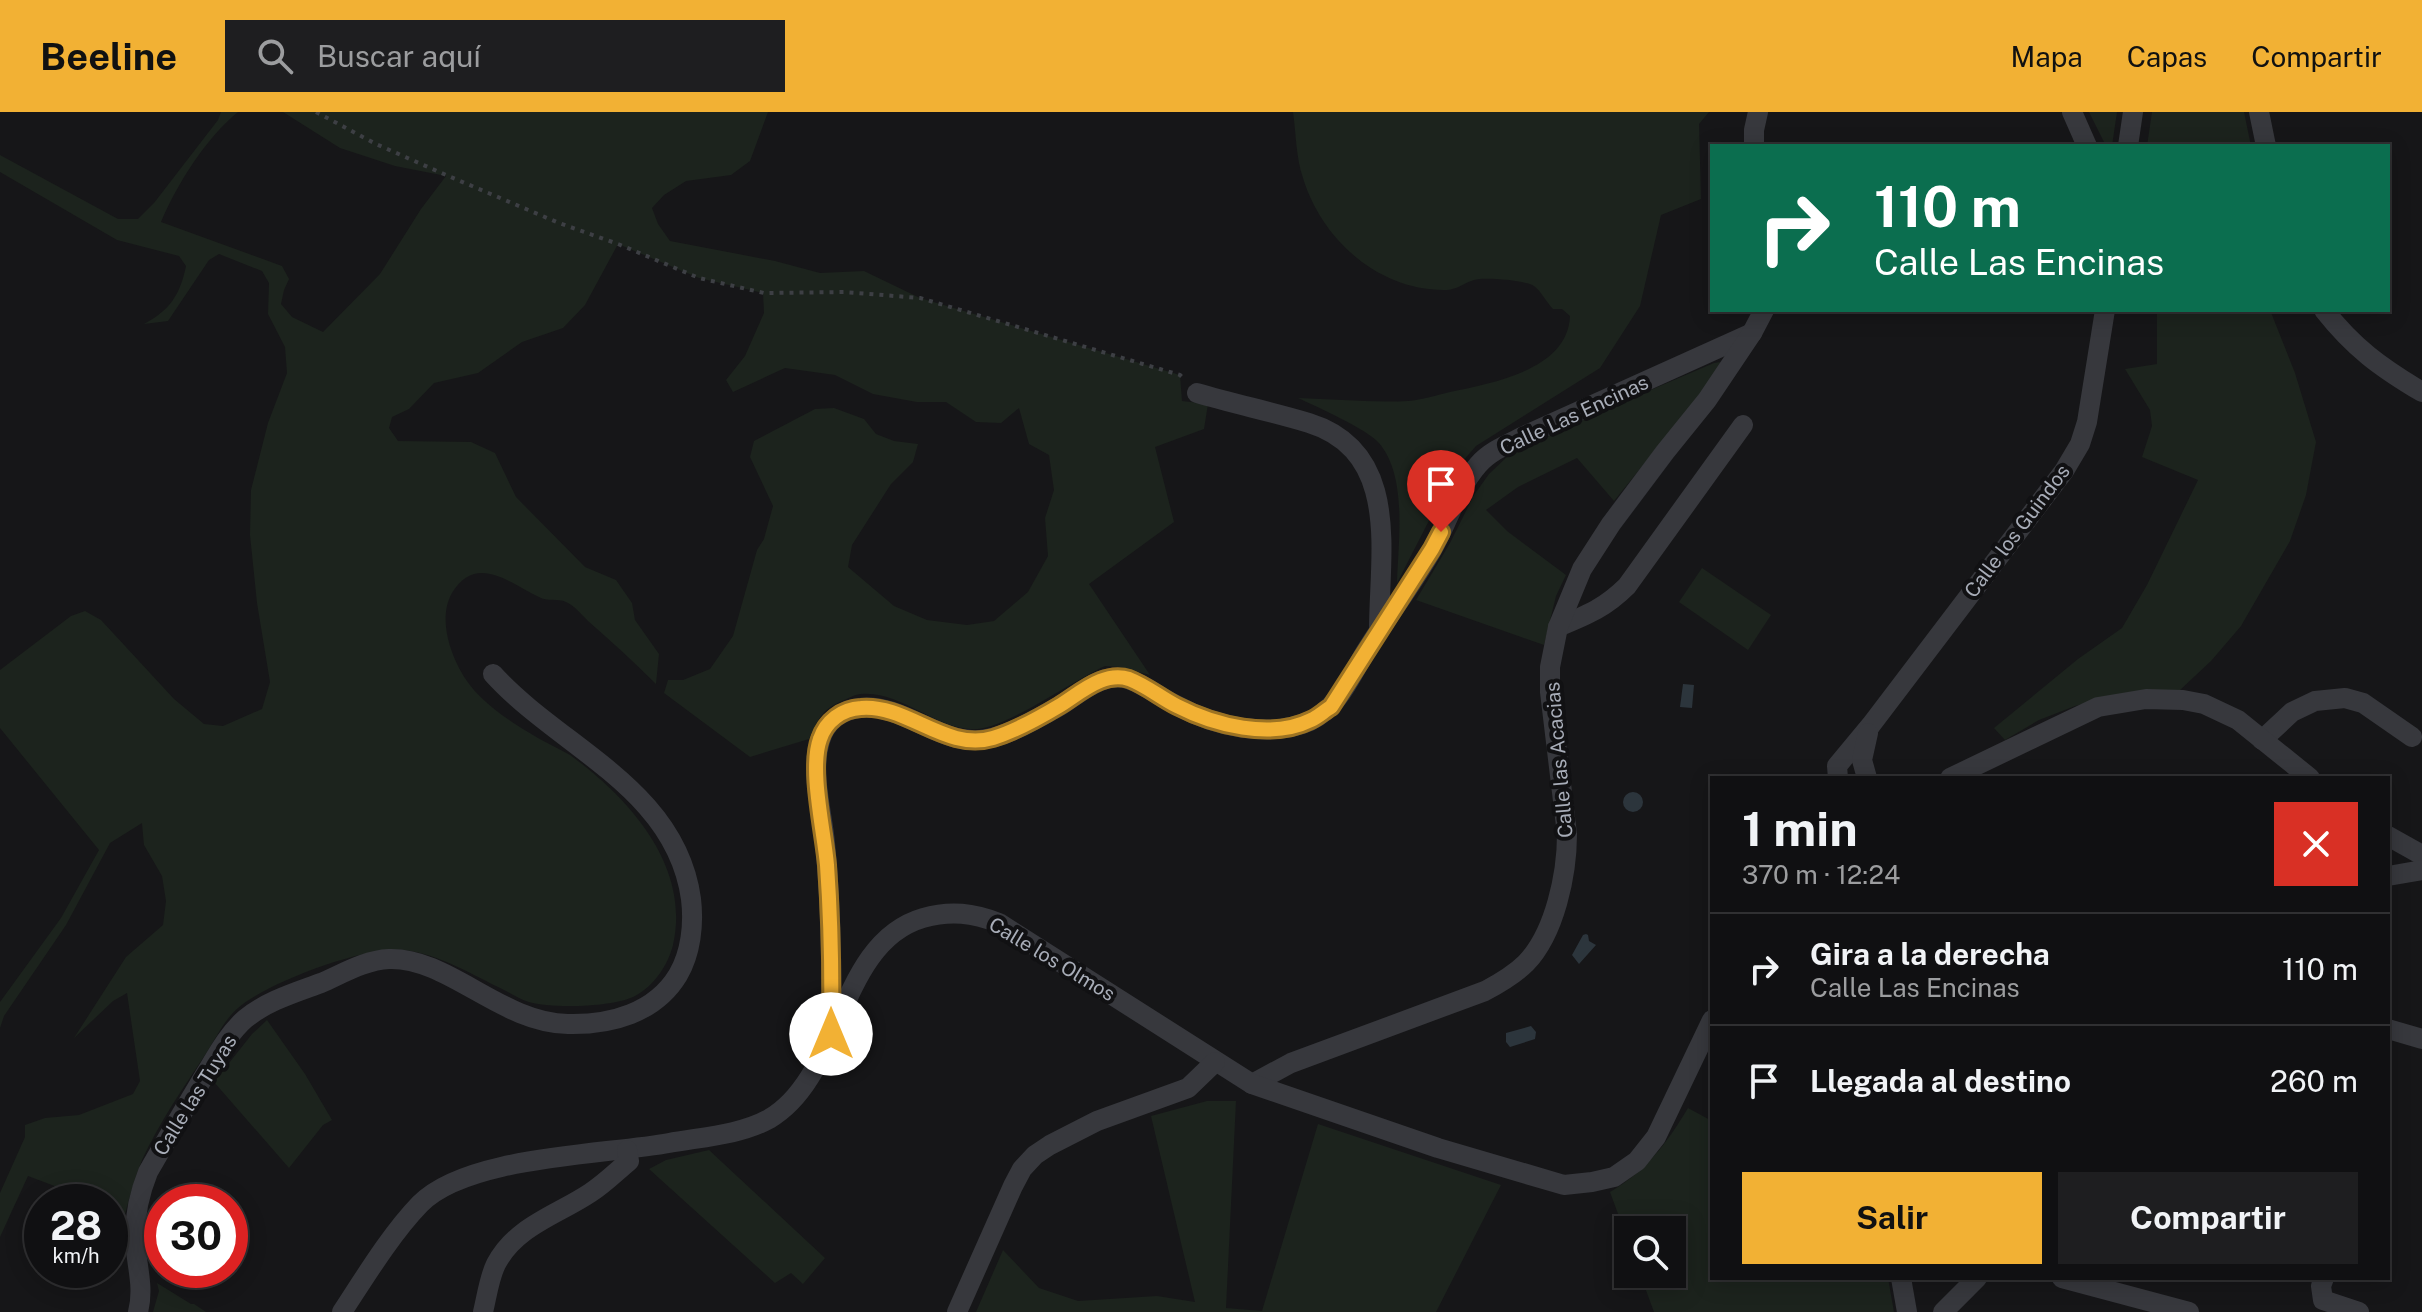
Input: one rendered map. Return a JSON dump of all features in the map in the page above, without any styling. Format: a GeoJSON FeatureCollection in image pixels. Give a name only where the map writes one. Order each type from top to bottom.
{"type":"FeatureCollection","features":[{"type":"Feature","properties":{"kind":"street"},"geometry":{"type":"LineString","coordinates":[[1754,144],[1758,112]]}},
{"type":"Feature","properties":{"kind":"street"},"geometry":{"type":"LineString","coordinates":[[2072,112],[2086,144]]}},
{"type":"Feature","properties":{"kind":"street"},"geometry":{"type":"LineString","coordinates":[[2128,144],[2133,112]]}},
{"type":"Feature","properties":{"kind":"street"},"geometry":{"type":"LineString","coordinates":[[2259,112],[2266,144]]}},
{"type":"Feature","properties":{"kind":"street","name":"Calle las Acacias"},"geometry":{"type":"LineString","coordinates":[[1252,1084],[1291,1063],[1485,991],[1529,961],[1557,905],[1567,852],[1550,692],[1550,667],[1558,627],[1582,569],[1611,524],[1707,400],[1763,312]]}},
{"type":"Feature","properties":{"kind":"street","name":"Calle los Guindos"},"geometry":{"type":"LineString","coordinates":[[1838,775],[1871,725],[2064,471],[2080,444],[2087,422],[2105,312]]}},
{"type":"Feature","properties":{"kind":"street"},"geometry":{"type":"LineString","coordinates":[[2326,312],[2353,345],[2391,374],[2422,392]]}},
{"type":"Feature","properties":{"kind":"street","name":"Calle Las Encinas"},"geometry":{"type":"LineString","coordinates":[[831,1034],[831,924],[817,774],[817,752],[828,723],[840,714],[857,708],[878,707],[963,741],[982,740],[1009,732],[1101,680],[1116,677],[1147,687],[1205,720],[1239,727],[1287,728],[1311,720],[1331,707],[1432,549],[1466,481],[1480,463],[1524,436],[1752,333]]}},
{"type":"Feature","properties":{"kind":"street"},"geometry":{"type":"LineString","coordinates":[[1197,393],[1312,424],[1349,444],[1360,457],[1380,504],[1379,630]]}},
{"type":"Feature","properties":{"kind":"street"},"geometry":{"type":"LineString","coordinates":[[1558,627],[1602,608],[1627,586],[1743,425]]}},
{"type":"Feature","properties":{"kind":"street","name":"Calle las Tuyas"},"geometry":{"type":"LineString","coordinates":[[138,1312],[142,1283],[135,1237],[136,1219],[148,1172],[223,1046],[243,1021],[261,1008],[358,967],[389,959],[431,968],[535,1020],[593,1023],[621,1018],[644,1009],[661,997],[682,967],[690,937],[692,907],[688,878],[671,838],[650,809],[591,755],[510,693],[493,674]]}},
{"type":"Feature","properties":{"kind":"street"},"geometry":{"type":"LineString","coordinates":[[2262,740],[2292,712],[2315,701],[2345,698],[2363,703],[2412,737]]}},
{"type":"Feature","properties":{"kind":"street"},"geometry":{"type":"LineString","coordinates":[[1954,776],[2098,707],[2146,699],[2204,704],[2238,720],[2307,776]]}},
{"type":"Feature","properties":{"kind":"street","name":"Calle los Guindos"},"geometry":{"type":"LineString","coordinates":[[1866,776],[1862,760],[1871,725]]}},
{"type":"Feature","properties":{"kind":"street"},"geometry":{"type":"LineString","coordinates":[[2390,837],[2422,855]]}},
{"type":"Feature","properties":{"kind":"street"},"geometry":{"type":"LineString","coordinates":[[2390,876],[2422,870]]}},
{"type":"Feature","properties":{"kind":"street","name":"Calle los Olmos"},"geometry":{"type":"LineString","coordinates":[[342,1312],[376,1260],[420,1204],[438,1190],[481,1171],[731,1131],[757,1125],[772,1117],[790,1104],[806,1082],[864,966],[894,931],[930,916],[964,913],[999,923],[1252,1084],[1497,1166],[1564,1185],[1614,1177],[1637,1161],[1656,1137],[1710,1024]]}},
{"type":"Feature","properties":{"kind":"street"},"geometry":{"type":"LineString","coordinates":[[2390,1030],[2422,1039]]}},
{"type":"Feature","properties":{"kind":"street"},"geometry":{"type":"LineString","coordinates":[[957,1312],[1013,1186],[1022,1169],[1035,1155],[1097,1121],[1188,1088],[1215,1062]]}},
{"type":"Feature","properties":{"kind":"street"},"geometry":{"type":"LineString","coordinates":[[483,1312],[496,1265],[506,1249],[540,1221],[590,1193],[629,1161],[627,1150]]}},
{"type":"Feature","properties":{"kind":"street"},"geometry":{"type":"LineString","coordinates":[[1901,1280],[1907,1312]]}},
{"type":"Feature","properties":{"kind":"street"},"geometry":{"type":"LineString","coordinates":[[1943,1312],[1975,1280]]}},
{"type":"Feature","properties":{"kind":"street"},"geometry":{"type":"LineString","coordinates":[[2069,1280],[2189,1312]]}},
{"type":"Feature","properties":{"kind":"street"},"geometry":{"type":"LineString","coordinates":[[2323,1280],[2323,1300],[2359,1312]]}},
{"type":"Feature","properties":{"kind":"path"},"geometry":{"type":"LineString","coordinates":[[316,112],[376,144],[446,175],[699,278],[764,293],[844,292],[920,298],[1180,375],[1197,393]]}},
{"type":"Feature","properties":{"kind":"shaded area"},"geometry":{"type":"Polygon","coordinates":[[[221,112],[238,112],[194,162],[161,222],[282,266],[289,279],[281,304],[292,317],[323,332],[380,274],[446,176],[395,166],[340,148],[283,112],[768,112],[750,161],[731,175],[686,181],[664,195],[652,208],[670,241],[820,273],[864,271],[920,298],[1180,375],[1182,401],[1208,404],[1204,429],[1155,447],[1174,522],[1089,584],[1150,675],[1105,666],[1024,712],[978,729],[948,724],[891,698],[859,694],[826,711],[809,739],[750,757],[664,693],[668,680],[683,680],[710,669],[733,636],[773,506],[750,457],[754,441],[815,409],[834,408],[864,419],[876,434],[894,441],[918,444],[913,462],[891,484],[852,545],[848,567],[894,606],[927,620],[967,625],[994,621],[1028,592],[1048,556],[1045,518],[1054,490],[1049,455],[1029,444],[1019,408],[1001,423],[976,422],[946,402],[917,402],[873,394],[835,375],[785,368],[733,392],[726,380],[745,356],[764,313],[763,293],[699,278],[618,244],[585,305],[563,328],[522,342],[478,373],[434,383],[409,409],[392,417],[389,428],[398,441],[471,442],[495,453],[516,497],[585,567],[616,580],[632,603],[635,620],[659,654],[656,684],[572,605],[542,598],[494,575],[482,573],[461,581],[448,602],[446,621],[451,650],[474,690],[504,716],[570,755],[592,772],[614,792],[650,836],[673,888],[676,916],[673,945],[664,967],[648,987],[635,996],[613,1003],[583,1006],[553,1006],[526,1001],[443,960],[404,950],[365,954],[293,977],[252,998],[224,1024],[149,1146],[128,1204],[128,1184],[49,1184],[28,1176],[0,1237],[0,1193],[25,1137],[25,1125],[45,1118],[79,1115],[133,1094],[140,1081],[127,993],[113,1001],[74,1038],[126,957],[163,925],[166,901],[162,876],[144,845],[142,823],[110,843],[66,925],[4,1016],[0,1028],[0,1002],[61,918],[99,850],[0,728],[0,670],[71,616],[85,611],[101,620],[174,699],[204,724],[223,726],[262,709],[270,682],[250,535],[251,490],[268,423],[287,373],[285,347],[268,314],[269,283],[262,271],[219,254],[209,260],[168,321],[144,324],[161,313],[177,293],[186,266],[179,256],[117,240],[0,172],[0,155],[118,219],[138,219],[218,120],[221,112]]]}},
{"type":"Feature","properties":{"kind":"shaded area"},"geometry":{"type":"Polygon","coordinates":[[[1293,112],[1709,112],[1699,124],[1701,199],[1661,215],[1640,306],[1600,368],[1476,446],[1455,470],[1397,583],[1398,491],[1388,457],[1379,443],[1364,431],[1298,398],[1408,401],[1506,378],[1525,371],[1556,349],[1566,334],[1570,316],[1562,309],[1553,309],[1537,288],[1529,284],[1486,279],[1474,280],[1450,290],[1421,288],[1398,282],[1356,258],[1324,222],[1312,201],[1299,162],[1293,112]]]}},
{"type":"Feature","properties":{"kind":"shaded area"},"geometry":{"type":"Polygon","coordinates":[[[2089,112],[2117,112],[2112,144],[2105,144],[2089,112]]]}},
{"type":"Feature","properties":{"kind":"shaded area"},"geometry":{"type":"Polygon","coordinates":[[[2152,112],[2244,112],[2251,144],[2147,144],[2152,112]]]}},
{"type":"Feature","properties":{"kind":"shaded area"},"geometry":{"type":"Polygon","coordinates":[[[2157,312],[2271,312],[2295,373],[2316,442],[2306,495],[2290,541],[2241,626],[2211,661],[2180,690],[2114,696],[2075,706],[2039,720],[2005,740],[1994,728],[2078,659],[2122,628],[2147,585],[2198,480],[2142,457],[2152,426],[2150,410],[2125,369],[2157,364],[2157,312]]]}},
{"type":"Feature","properties":{"kind":"shaded area"},"geometry":{"type":"Polygon","coordinates":[[[1720,362],[1722,367],[1614,501],[1577,458],[1518,487],[1486,510],[1507,531],[1566,575],[1556,596],[1544,645],[1416,600],[1474,495],[1489,474],[1510,454],[1545,435],[1720,362]]]}},
{"type":"Feature","properties":{"kind":"shaded area"},"geometry":{"type":"Polygon","coordinates":[[[1702,568],[1771,615],[1748,650],[1679,602],[1702,568]]]}},
{"type":"Feature","properties":{"kind":"shaded area"},"geometry":{"type":"Polygon","coordinates":[[[1683,684],[1694,685],[1692,708],[1680,707],[1683,684]]]}},
{"type":"Feature","properties":{"kind":"shaded area"},"geometry":{"type":"Polygon","coordinates":[[[1633,792],[1640,795],[1643,802],[1640,809],[1633,812],[1626,809],[1623,802],[1626,795],[1633,792]]]}},
{"type":"Feature","properties":{"kind":"shaded area"},"geometry":{"type":"Polygon","coordinates":[[[1586,934],[1589,941],[1596,945],[1579,964],[1572,955],[1586,934]]]}},
{"type":"Feature","properties":{"kind":"shaded area"},"geometry":{"type":"Polygon","coordinates":[[[267,1020],[305,1074],[332,1120],[323,1125],[289,1168],[214,1082],[267,1020]]]}},
{"type":"Feature","properties":{"kind":"shaded area"},"geometry":{"type":"Polygon","coordinates":[[[1531,1026],[1536,1032],[1535,1039],[1510,1047],[1506,1042],[1506,1033],[1531,1026]]]}},
{"type":"Feature","properties":{"kind":"shaded area"},"geometry":{"type":"Polygon","coordinates":[[[1207,1101],[1236,1101],[1226,1308],[1262,1311],[1318,1124],[1501,1185],[1436,1312],[976,1312],[1003,1250],[1039,1288],[1078,1301],[1157,1296],[1195,1302],[1151,1116],[1207,1101]]]}},
{"type":"Feature","properties":{"kind":"shaded area"},"geometry":{"type":"Polygon","coordinates":[[[1688,1108],[1710,1120],[1710,1280],[1888,1280],[1894,1312],[1654,1312],[1645,1288],[1686,1288],[1686,1216],[1619,1216],[1610,1192],[1655,1155],[1688,1108]]]}},
{"type":"Feature","properties":{"kind":"shaded area"},"geometry":{"type":"Polygon","coordinates":[[[709,1150],[825,1258],[803,1284],[791,1273],[775,1283],[649,1169],[666,1160],[709,1150]]]}},
{"type":"Feature","properties":{"kind":"shaded area"},"geometry":{"type":"Polygon","coordinates":[[[158,1288],[165,1288],[206,1312],[153,1312],[158,1288]]]}},
{"type":"Feature","properties":{"kind":"route"},"geometry":{"type":"LineString","coordinates":[[831,1034],[831,924],[817,774],[817,752],[828,723],[840,714],[857,708],[878,707],[963,741],[982,740],[1009,732],[1101,680],[1116,677],[1147,687],[1205,720],[1249,728],[1287,728],[1311,720],[1331,707],[1441,532]]}}]}
